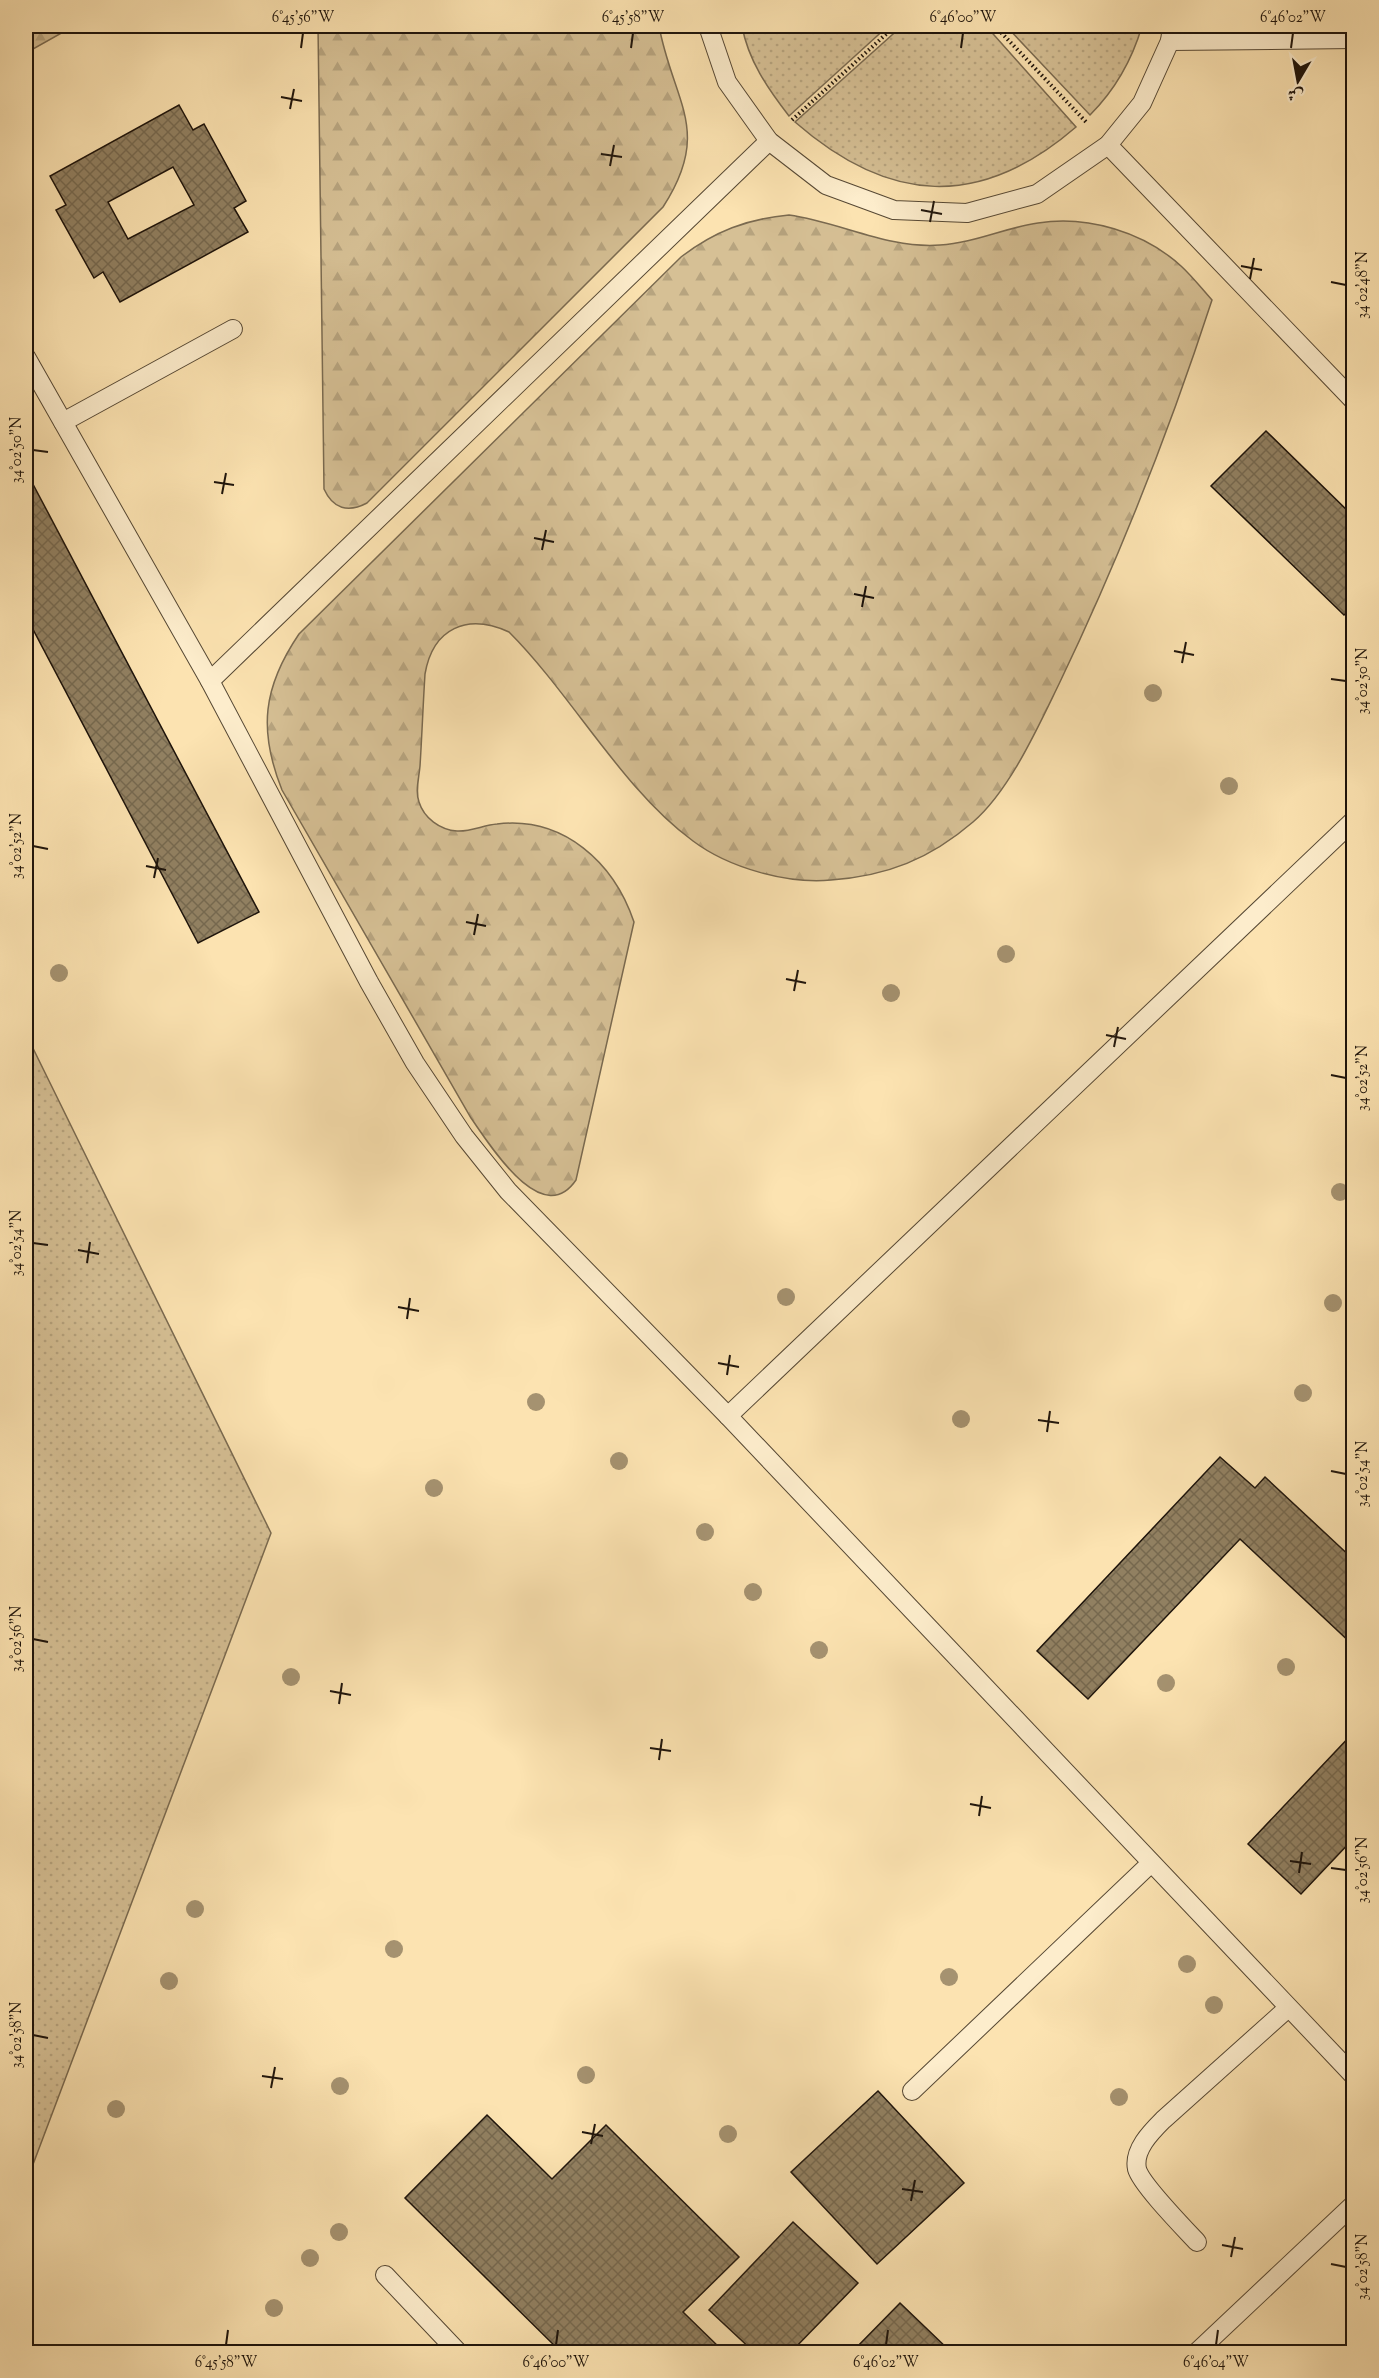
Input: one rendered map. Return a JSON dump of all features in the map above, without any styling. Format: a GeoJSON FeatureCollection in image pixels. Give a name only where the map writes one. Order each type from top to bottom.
{"type":"FeatureCollection","features":[{"type":"Feature","properties":{"kind":"lane"},"geometry":{"type":"LineString","coordinates":[[708,26],[727,82],[769,141],[826,185],[894,210],[967,213],[1037,194],[1108,145],[1142,103],[1171,33],[1353,39]]}},
{"type":"Feature","properties":{"kind":"lane"},"geometry":{"type":"LineString","coordinates":[[210,681],[769,141]]}},
{"type":"Feature","properties":{"kind":"lane"},"geometry":{"type":"LineString","coordinates":[[1108,145],[1353,400]]}},
{"type":"Feature","properties":{"kind":"lane"},"geometry":{"type":"LineString","coordinates":[[63,422],[233,329]]}},
{"type":"Feature","properties":{"kind":"lane"},"geometry":{"type":"LineString","coordinates":[[26,357],[210,681],[369,982],[415,1063],[464,1136],[508,1191],[728,1416],[1353,2076]]}},
{"type":"Feature","properties":{"kind":"lane"},"geometry":{"type":"LineString","coordinates":[[728,1416],[1353,820]]}},
{"type":"Feature","properties":{"kind":"lane"},"geometry":{"type":"LineString","coordinates":[[912,2091],[1150,1864]]}},
{"type":"Feature","properties":{"kind":"lane"},"geometry":{"type":"LineString","coordinates":[[1197,2242],[1137,2169],[1138,2154],[1147,2136],[1163,2120],[1288,2008]]}},
{"type":"Feature","properties":{"kind":"lane"},"geometry":{"type":"LineString","coordinates":[[1197,2352],[1353,2204]]}},
{"type":"Feature","properties":{"kind":"lane"},"geometry":{"type":"LineString","coordinates":[[385,2275],[458,2352]]}},
{"type":"Feature","properties":{"kind":"path"},"geometry":{"type":"LineString","coordinates":[[769,141],[895,26]]}},
{"type":"Feature","properties":{"kind":"path"},"geometry":{"type":"LineString","coordinates":[[995,26],[1108,145]]}},
{"type":"Feature","properties":{"kind":"green space"},"geometry":{"type":"Polygon","coordinates":[[[26,26],[74,26],[26,53],[26,26]]]}},
{"type":"Feature","properties":{"kind":"green space"},"geometry":{"type":"Polygon","coordinates":[[[318,26],[659,26],[680,96],[687,136],[685,157],[678,180],[663,207],[367,503],[354,508],[337,505],[324,489],[318,26]]]}},
{"type":"Feature","properties":{"kind":"green space"},"geometry":{"type":"Polygon","coordinates":[[[742,26],[888,26],[789,116],[760,74],[749,51],[742,26]]]}},
{"type":"Feature","properties":{"kind":"green space"},"geometry":{"type":"Polygon","coordinates":[[[902,26],[986,26],[1076,127],[1040,154],[1005,173],[970,184],[935,186],[900,182],[865,169],[830,149],[795,122],[902,26]]]}},
{"type":"Feature","properties":{"kind":"green space"},"geometry":{"type":"Polygon","coordinates":[[[1006,26],[1142,26],[1122,74],[1090,115],[1006,26]]]}},
{"type":"Feature","properties":{"kind":"green space"},"geometry":{"type":"Polygon","coordinates":[[[789,215],[883,239],[921,245],[953,244],[1038,223],[1057,221],[1095,224],[1132,235],[1166,254],[1185,270],[1212,300],[1161,447],[1122,542],[1081,637],[1032,738],[1011,776],[986,809],[957,835],[924,856],[889,870],[851,878],[814,881],[777,877],[724,859],[693,841],[667,820],[643,795],[532,657],[509,632],[494,626],[466,625],[444,635],[436,645],[429,658],[425,674],[417,789],[421,808],[439,826],[451,830],[462,831],[497,824],[521,823],[565,836],[600,863],[614,881],[634,922],[576,1180],[563,1193],[548,1195],[533,1189],[518,1178],[471,1118],[282,790],[269,748],[267,728],[271,691],[287,653],[299,634],[681,257],[719,233],[745,223],[789,215]]]}},
{"type":"Feature","properties":{"kind":"green space"},"geometry":{"type":"Polygon","coordinates":[[[26,1034],[271,1533],[26,2183],[26,1034]]]}},
{"type":"Feature","properties":{"kind":"building"},"geometry":{"type":"Polygon","coordinates":[[[179,105],[193,130],[204,124],[246,201],[234,208],[248,232],[120,302],[103,272],[94,278],[56,210],[66,205],[50,176],[179,105]],[[173,167],[108,202],[128,239],[194,205],[173,167]]]}},
{"type":"Feature","properties":{"kind":"building"},"geometry":{"type":"Polygon","coordinates":[[[1266,431],[1354,517],[1354,606],[1344,615],[1211,486],[1266,431]]]}},
{"type":"Feature","properties":{"kind":"building"},"geometry":{"type":"Polygon","coordinates":[[[26,471],[259,912],[198,943],[26,616],[26,471]]]}},
{"type":"Feature","properties":{"kind":"building"},"geometry":{"type":"Polygon","coordinates":[[[1220,1457],[1255,1488],[1265,1477],[1354,1560],[1354,1646],[1240,1539],[1088,1699],[1037,1651],[1220,1457]]]}},
{"type":"Feature","properties":{"kind":"building"},"geometry":{"type":"Polygon","coordinates":[[[1354,1732],[1354,1838],[1301,1894],[1248,1844],[1354,1732]]]}},
{"type":"Feature","properties":{"kind":"building"},"geometry":{"type":"Polygon","coordinates":[[[878,2091],[964,2183],[877,2264],[791,2172],[878,2091]]]}},
{"type":"Feature","properties":{"kind":"building"},"geometry":{"type":"Polygon","coordinates":[[[487,2115],[552,2179],[606,2125],[739,2257],[683,2312],[724,2352],[561,2352],[405,2198],[487,2115]]]}},
{"type":"Feature","properties":{"kind":"building"},"geometry":{"type":"Polygon","coordinates":[[[793,2222],[858,2283],[791,2352],[754,2352],[709,2310],[793,2222]]]}},
{"type":"Feature","properties":{"kind":"building"},"geometry":{"type":"Polygon","coordinates":[[[900,2303],[951,2352],[852,2352],[900,2303]]]}}]}
